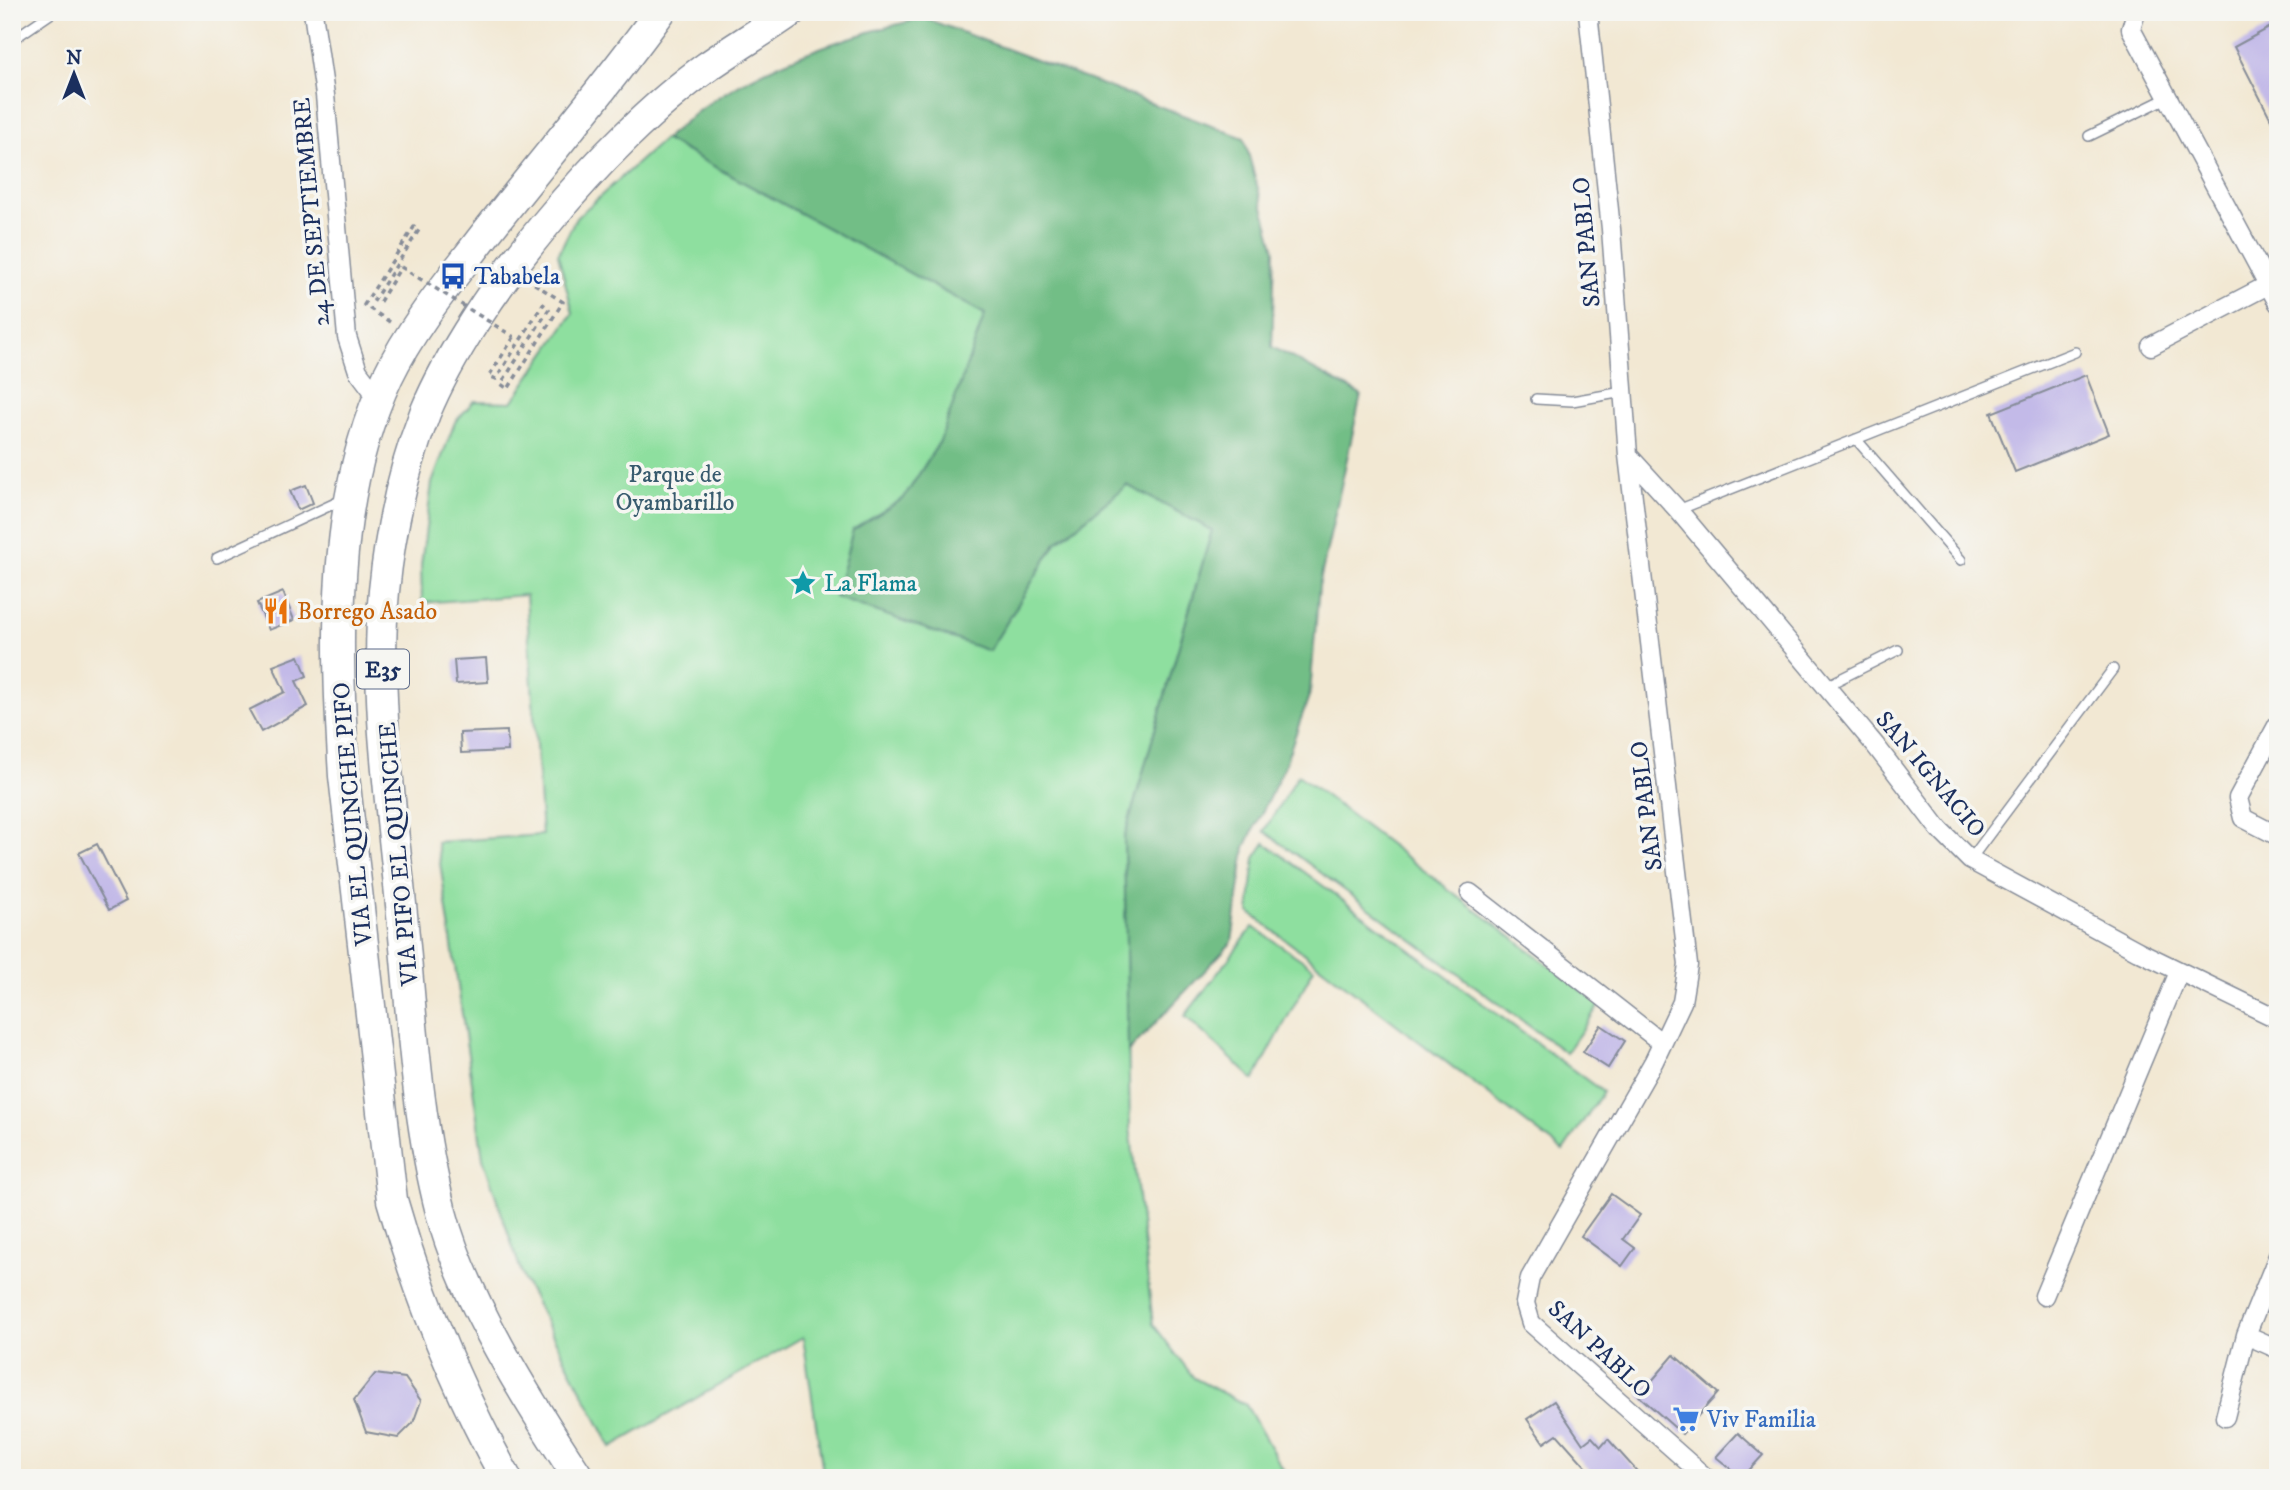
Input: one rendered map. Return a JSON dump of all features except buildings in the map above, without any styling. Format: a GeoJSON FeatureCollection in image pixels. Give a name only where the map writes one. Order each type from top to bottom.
{"type":"FeatureCollection","features":[{"type":"Feature","properties":{"kind":"highway","name":"VIA EL QUINCHE PIFO"},"geometry":{"type":"LineString","coordinates":[[506,1478],[454,1378],[411,1268],[392,1200],[352,845],[340,707],[340,593],[352,496],[366,432],[388,374],[441,291],[660,12]]}},
{"type":"Feature","properties":{"kind":"highway","name":"VIA PIFO EL QUINCHE"},"geometry":{"type":"LineString","coordinates":[[579,1478],[506,1358],[473,1294],[442,1216],[422,1119],[384,688],[384,594],[404,478],[426,411],[486,303],[549,220],[647,117],[705,69],[790,12]]}},
{"type":"Feature","properties":{"kind":"street","name":"24 DE SEPTIEMBRE"},"geometry":{"type":"LineString","coordinates":[[313,12],[325,95],[347,337],[358,371],[379,399]]}},
{"type":"Feature","properties":{"kind":"street","name":"SAN PABLO"},"geometry":{"type":"LineString","coordinates":[[1588,12],[1611,229],[1628,456],[1688,965],[1682,1002],[1662,1043],[1530,1278],[1525,1303],[1531,1322],[1706,1478]]}},
{"type":"Feature","properties":{"kind":"street"},"geometry":{"type":"LineString","coordinates":[[2136,12],[2131,29],[2278,303]]}},
{"type":"Feature","properties":{"kind":"street"},"geometry":{"type":"LineString","coordinates":[[2151,346],[2268,285]]}},
{"type":"Feature","properties":{"kind":"street","name":"SAN IGNACIO"},"geometry":{"type":"LineString","coordinates":[[1628,456],[1678,510],[1826,686],[1939,829],[1970,860],[2179,972],[2278,1020]]}},
{"type":"Feature","properties":{"kind":"street"},"geometry":{"type":"LineString","coordinates":[[2278,724],[2238,798],[2243,818],[2278,836]]}},
{"type":"Feature","properties":{"kind":"street"},"geometry":{"type":"LineString","coordinates":[[1470,892],[1662,1043]]}},
{"type":"Feature","properties":{"kind":"street"},"geometry":{"type":"LineString","coordinates":[[2044,1296],[2179,972]]}},
{"type":"Feature","properties":{"kind":"street"},"geometry":{"type":"LineString","coordinates":[[2225,1417],[2246,1335],[2278,1256]]}},
{"type":"Feature","properties":{"kind":"street"},"geometry":{"type":"LineString","coordinates":[[2246,1335],[2278,1349]]}},
{"type":"Feature","properties":{"kind":"lane"},"geometry":{"type":"LineString","coordinates":[[12,40],[53,12]]}},
{"type":"Feature","properties":{"kind":"lane"},"geometry":{"type":"LineString","coordinates":[[2089,136],[2167,98]]}},
{"type":"Feature","properties":{"kind":"lane"},"geometry":{"type":"LineString","coordinates":[[1678,510],[2075,352]]}},
{"type":"Feature","properties":{"kind":"lane"},"geometry":{"type":"LineString","coordinates":[[1536,399],[1572,401],[1623,392]]}},
{"type":"Feature","properties":{"kind":"lane"},"geometry":{"type":"LineString","coordinates":[[1856,439],[1961,560]]}},
{"type":"Feature","properties":{"kind":"lane"},"geometry":{"type":"LineString","coordinates":[[217,558],[352,496]]}},
{"type":"Feature","properties":{"kind":"lane"},"geometry":{"type":"LineString","coordinates":[[1826,686],[1898,650]]}},
{"type":"Feature","properties":{"kind":"lane"},"geometry":{"type":"LineString","coordinates":[[1970,860],[2113,669]]}},
{"type":"Feature","properties":{"kind":"path"},"geometry":{"type":"LineString","coordinates":[[413,336],[364,305],[414,227],[419,230],[374,300],[379,303],[401,267],[514,337],[489,376],[496,379],[543,304],[549,309],[501,384],[508,389],[563,302],[512,270]]}},
{"type":"Feature","properties":{"kind":"green space"},"geometry":{"type":"Polygon","coordinates":[[[924,18],[1244,138],[1275,250],[1272,347],[1361,395],[1319,586],[1310,693],[1284,767],[1245,847],[1232,942],[1128,1052],[1124,839],[1212,530],[1127,485],[1056,543],[989,651],[835,597],[853,530],[904,498],[940,441],[985,314],[664,139],[708,103],[764,71],[843,40],[924,18]]]}},
{"type":"Feature","properties":{"kind":"green space","name":"Parque de Oyambarillo"},"geometry":{"type":"Polygon","coordinates":[[[664,139],[985,314],[940,441],[904,498],[853,530],[989,651],[1056,543],[1127,485],[1212,530],[1124,839],[1130,1127],[1153,1324],[1194,1378],[1246,1405],[1288,1478],[824,1478],[803,1337],[611,1447],[524,1280],[483,1158],[437,842],[542,835],[526,595],[422,603],[421,565],[432,483],[455,422],[474,401],[512,402],[573,313],[558,254],[576,218],[664,139]]]}},
{"type":"Feature","properties":{"kind":"green space"},"geometry":{"type":"Polygon","coordinates":[[[1298,775],[1600,1004],[1566,1053],[1264,831],[1298,775]]]}},
{"type":"Feature","properties":{"kind":"green space"},"geometry":{"type":"Polygon","coordinates":[[[1265,843],[1603,1092],[1563,1151],[1249,912],[1255,858],[1265,843]]]}},
{"type":"Feature","properties":{"kind":"green space"},"geometry":{"type":"Polygon","coordinates":[[[1253,927],[1314,968],[1254,1080],[1185,1016],[1253,927]]]}},
{"type":"Feature","properties":{"kind":"place","name":"Tababela"},"geometry":{"type":"Point","coordinates":[453,276]}},
{"type":"Feature","properties":{"kind":"place","name":"La Flama"},"geometry":{"type":"Point","coordinates":[803,583]}},
{"type":"Feature","properties":{"kind":"place","name":"Borrego Asado"},"geometry":{"type":"Point","coordinates":[276,611]}},
{"type":"Feature","properties":{"kind":"place","name":"Viv Familia"},"geometry":{"type":"Point","coordinates":[1686,1419]}}]}
